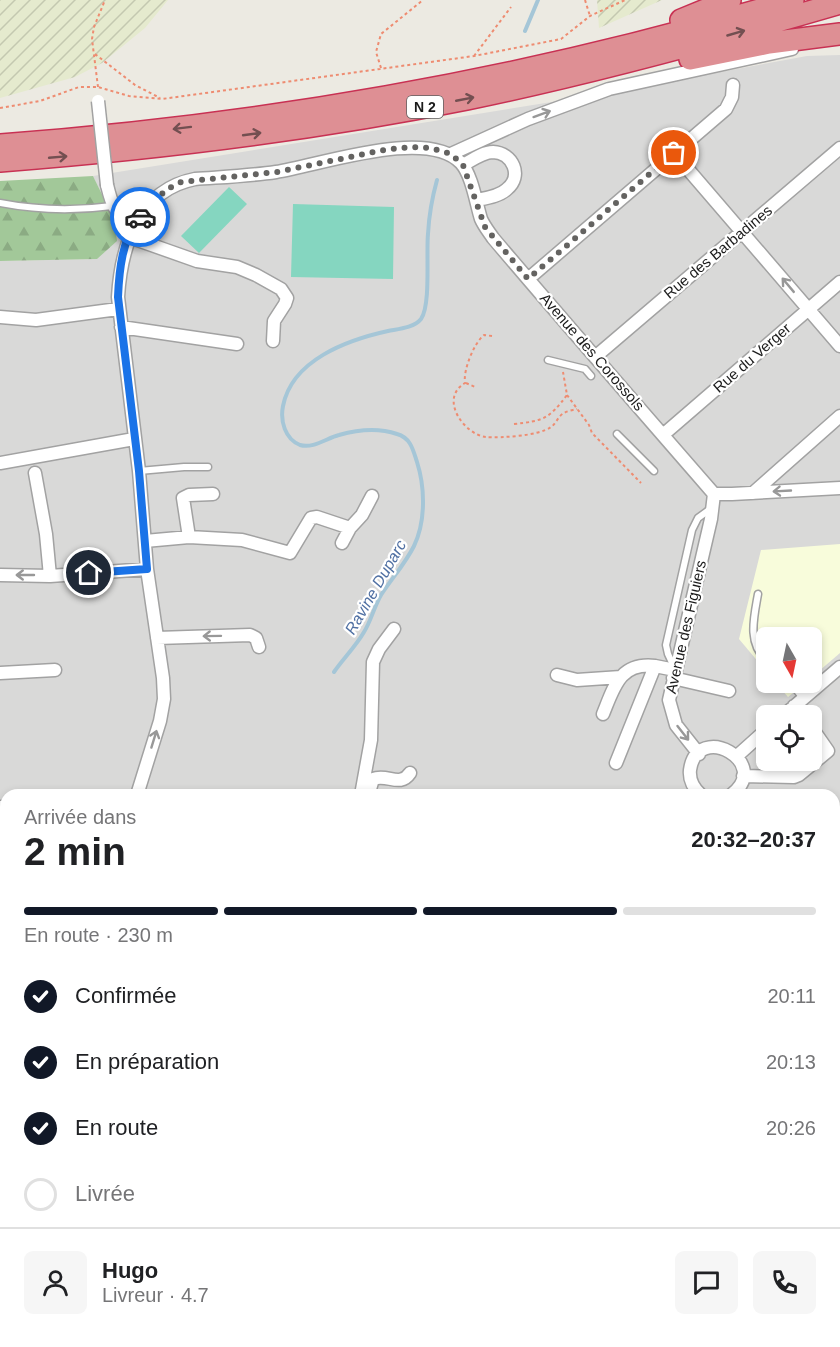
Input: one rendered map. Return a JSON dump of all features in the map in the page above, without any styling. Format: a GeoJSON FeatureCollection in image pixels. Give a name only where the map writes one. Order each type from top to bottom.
{"type":"FeatureCollection","features":[{"type":"Feature","properties":{"kind":"highway"},"geometry":{"type":"LineString","coordinates":[[228,122],[266,111],[506,64],[617,38],[698,14],[730,0]]}},
{"type":"Feature","properties":{"kind":"highway","name":"N 2"},"geometry":{"type":"LineString","coordinates":[[0,145],[99,138],[228,122],[387,97],[545,66],[691,30],[793,0]]}},
{"type":"Feature","properties":{"kind":"highway","name":"N 2"},"geometry":{"type":"LineString","coordinates":[[0,161],[101,153],[319,125],[446,103],[550,81],[664,53],[840,3]]}},
{"type":"Feature","properties":{"kind":"highway"},"geometry":{"type":"LineString","coordinates":[[550,81],[626,72],[769,43],[840,34]]}},
{"type":"Feature","properties":{"kind":"street"},"geometry":{"type":"LineString","coordinates":[[139,789],[160,721],[164,699],[147,569],[139,471],[118,309],[119,272],[135,223],[156,198],[181,182],[277,172],[384,150],[410,147],[431,148],[451,154],[528,119],[609,89],[840,41]]}},
{"type":"Feature","properties":{"kind":"street"},"geometry":{"type":"LineString","coordinates":[[528,279],[726,109],[732,97],[733,85]]}},
{"type":"Feature","properties":{"kind":"street"},"geometry":{"type":"LineString","coordinates":[[98,101],[107,185],[112,206],[135,223]]}},
{"type":"Feature","properties":{"kind":"street","name":"Rue des Barbadines"},"geometry":{"type":"LineString","coordinates":[[595,357],[840,148]]}},
{"type":"Feature","properties":{"kind":"street"},"geometry":{"type":"LineString","coordinates":[[463,165],[482,154],[492,152],[502,154],[513,164],[516,172],[513,183],[506,190],[477,200]]}},
{"type":"Feature","properties":{"kind":"street"},"geometry":{"type":"LineString","coordinates":[[674,153],[840,346]]}},
{"type":"Feature","properties":{"kind":"street","name":"Avenue des Corossols"},"geometry":{"type":"LineString","coordinates":[[451,154],[463,165],[485,227],[607,372],[664,434],[714,500]]}},
{"type":"Feature","properties":{"kind":"street"},"geometry":{"type":"LineString","coordinates":[[129,237],[197,261],[237,267],[281,289],[287,297],[274,321],[273,341]]}},
{"type":"Feature","properties":{"kind":"street","name":"Rue du Verger"},"geometry":{"type":"LineString","coordinates":[[664,434],[840,282]]}},
{"type":"Feature","properties":{"kind":"street"},"geometry":{"type":"LineString","coordinates":[[0,317],[36,320],[118,309]]}},
{"type":"Feature","properties":{"kind":"street"},"geometry":{"type":"LineString","coordinates":[[121,327],[237,344]]}},
{"type":"Feature","properties":{"kind":"street"},"geometry":{"type":"LineString","coordinates":[[753,493],[840,416]]}},
{"type":"Feature","properties":{"kind":"street"},"geometry":{"type":"LineString","coordinates":[[0,463],[134,439]]}},
{"type":"Feature","properties":{"kind":"street"},"geometry":{"type":"LineString","coordinates":[[35,473],[46,534],[50,576]]}},
{"type":"Feature","properties":{"kind":"street"},"geometry":{"type":"LineString","coordinates":[[714,500],[753,493],[840,488]]}},
{"type":"Feature","properties":{"kind":"street"},"geometry":{"type":"LineString","coordinates":[[189,537],[183,498],[189,495],[213,494]]}},
{"type":"Feature","properties":{"kind":"street"},"geometry":{"type":"LineString","coordinates":[[342,543],[372,496]]}},
{"type":"Feature","properties":{"kind":"street","name":"Avenue des Figuiers"},"geometry":{"type":"LineString","coordinates":[[699,754],[676,725],[669,700],[714,500]]}},
{"type":"Feature","properties":{"kind":"street"},"geometry":{"type":"LineString","coordinates":[[145,541],[189,537],[242,540],[290,553],[310,518],[317,517],[351,528]]}},
{"type":"Feature","properties":{"kind":"street"},"geometry":{"type":"LineString","coordinates":[[0,575],[50,576],[147,569]]}},
{"type":"Feature","properties":{"kind":"street"},"geometry":{"type":"LineString","coordinates":[[362,789],[371,740],[373,662],[379,649],[394,629]]}},
{"type":"Feature","properties":{"kind":"street"},"geometry":{"type":"LineString","coordinates":[[157,638],[250,635],[256,638],[259,647]]}},
{"type":"Feature","properties":{"kind":"street"},"geometry":{"type":"LineString","coordinates":[[603,714],[621,677],[639,665],[655,666],[729,692]]}},
{"type":"Feature","properties":{"kind":"street"},"geometry":{"type":"LineString","coordinates":[[616,763],[655,666]]}},
{"type":"Feature","properties":{"kind":"street"},"geometry":{"type":"LineString","coordinates":[[800,705],[840,667]]}},
{"type":"Feature","properties":{"kind":"street"},"geometry":{"type":"LineString","coordinates":[[0,673],[55,670]]}},
{"type":"Feature","properties":{"kind":"street"},"geometry":{"type":"LineString","coordinates":[[557,675],[577,680],[621,677]]}},
{"type":"Feature","properties":{"kind":"street"},"geometry":{"type":"LineString","coordinates":[[737,756],[756,739]]}},
{"type":"Feature","properties":{"kind":"street"},"geometry":{"type":"LineString","coordinates":[[822,742],[828,751],[822,756]]}},
{"type":"Feature","properties":{"kind":"street"},"geometry":{"type":"LineString","coordinates":[[694,789],[690,768],[699,754],[714,747],[722,748],[737,756],[743,769],[742,782],[737,789]]}},
{"type":"Feature","properties":{"kind":"street"},"geometry":{"type":"LineString","coordinates":[[743,776],[794,777],[804,771]]}},
{"type":"Feature","properties":{"kind":"street"},"geometry":{"type":"LineString","coordinates":[[370,789],[373,779],[377,777],[399,781],[407,778],[410,773]]}},
{"type":"Feature","properties":{"kind":"lane"},"geometry":{"type":"LineString","coordinates":[[0,202],[51,208],[112,206]]}},
{"type":"Feature","properties":{"kind":"lane"},"geometry":{"type":"LineString","coordinates":[[585,369],[595,357]]}},
{"type":"Feature","properties":{"kind":"lane"},"geometry":{"type":"LineString","coordinates":[[548,360],[585,369],[591,376]]}},
{"type":"Feature","properties":{"kind":"lane"},"geometry":{"type":"LineString","coordinates":[[617,434],[654,471]]}},
{"type":"Feature","properties":{"kind":"lane"},"geometry":{"type":"LineString","coordinates":[[139,471],[208,467]]}},
{"type":"Feature","properties":{"kind":"lane"},"geometry":{"type":"LineString","coordinates":[[756,646],[753,625],[758,594]]}},
{"type":"Feature","properties":{"kind":"path"},"geometry":{"type":"LineString","coordinates":[[98,101],[92,39],[94,27],[105,0]]}},
{"type":"Feature","properties":{"kind":"path"},"geometry":{"type":"LineString","coordinates":[[381,68],[376,52],[381,34],[423,0]]}},
{"type":"Feature","properties":{"kind":"path"},"geometry":{"type":"LineString","coordinates":[[585,0],[590,16]]}},
{"type":"Feature","properties":{"kind":"path"},"geometry":{"type":"LineString","coordinates":[[0,108],[40,101],[79,87],[98,87],[129,96],[162,99],[474,56],[561,39],[590,16],[626,0]]}},
{"type":"Feature","properties":{"kind":"path"},"geometry":{"type":"LineString","coordinates":[[474,56],[511,8]]}},
{"type":"Feature","properties":{"kind":"path"},"geometry":{"type":"LineString","coordinates":[[94,53],[135,85],[162,99]]}},
{"type":"Feature","properties":{"kind":"path"},"geometry":{"type":"LineString","coordinates":[[465,383],[465,375],[479,340],[484,335],[492,336]]}},
{"type":"Feature","properties":{"kind":"path"},"geometry":{"type":"LineString","coordinates":[[562,363],[567,395],[592,433],[641,483]]}},
{"type":"Feature","properties":{"kind":"path"},"geometry":{"type":"LineString","coordinates":[[465,383],[475,387]]}},
{"type":"Feature","properties":{"kind":"path"},"geometry":{"type":"LineString","coordinates":[[465,383],[455,391],[453,408],[466,425],[482,437],[537,432],[551,428],[563,413],[577,409]]}},
{"type":"Feature","properties":{"kind":"path"},"geometry":{"type":"LineString","coordinates":[[514,424],[547,418],[567,395]]}},
{"type":"Feature","properties":{"kind":"shaded area"},"geometry":{"type":"Polygon","coordinates":[[[0,0],[168,0],[145,28],[102,63],[75,77],[0,98],[0,0]]]}},
{"type":"Feature","properties":{"kind":"shaded area"},"geometry":{"type":"Polygon","coordinates":[[[597,0],[662,0],[599,28],[597,0]]]}},
{"type":"Feature","properties":{"kind":"shaded area"},"geometry":{"type":"Polygon","coordinates":[[[840,55],[840,789],[0,789],[0,261],[97,259],[113,219],[93,176],[589,96],[807,56],[840,55]]]}},
{"type":"Feature","properties":{"kind":"shaded area"},"geometry":{"type":"Polygon","coordinates":[[[840,544],[840,653],[822,668],[822,627],[756,627],[756,659],[739,639],[761,550],[840,544]]]}},
{"type":"Feature","properties":{"kind":"green space"},"geometry":{"type":"Polygon","coordinates":[[[93,176],[114,219],[117,241],[97,259],[0,261],[0,181],[93,176]]]}},
{"type":"Feature","properties":{"kind":"green space"},"geometry":{"type":"Polygon","coordinates":[[[229,187],[247,204],[199,253],[181,236],[229,187]]]}},
{"type":"Feature","properties":{"kind":"green space"},"geometry":{"type":"Polygon","coordinates":[[[293,204],[394,207],[393,279],[291,277],[293,204]]]}},
{"type":"Feature","properties":{"kind":"waterway","name":"Ravine Duparc"},"geometry":{"type":"LineString","coordinates":[[525,31],[538,0]]}},
{"type":"Feature","properties":{"kind":"waterway","name":"Ravine Duparc"},"geometry":{"type":"LineString","coordinates":[[334,672],[361,637],[381,595],[414,546],[421,526],[423,504],[420,472],[408,441],[390,432],[375,430],[353,432],[334,436],[315,444],[300,445],[287,434],[282,418],[283,406],[288,390],[309,364],[356,340],[410,326],[421,319],[427,291],[429,220],[437,180]]}},
{"type":"Feature","properties":{"kind":"way so far"},"geometry":{"type":"LineString","coordinates":[[140,217],[156,198],[181,182],[277,172],[384,150],[410,147],[431,148],[451,154],[463,165],[485,227],[528,279],[674,153]]}},
{"type":"Feature","properties":{"kind":"route"},"geometry":{"type":"LineString","coordinates":[[89,573],[147,569],[139,471],[118,309],[119,272],[129,237],[140,217]]}}]}
